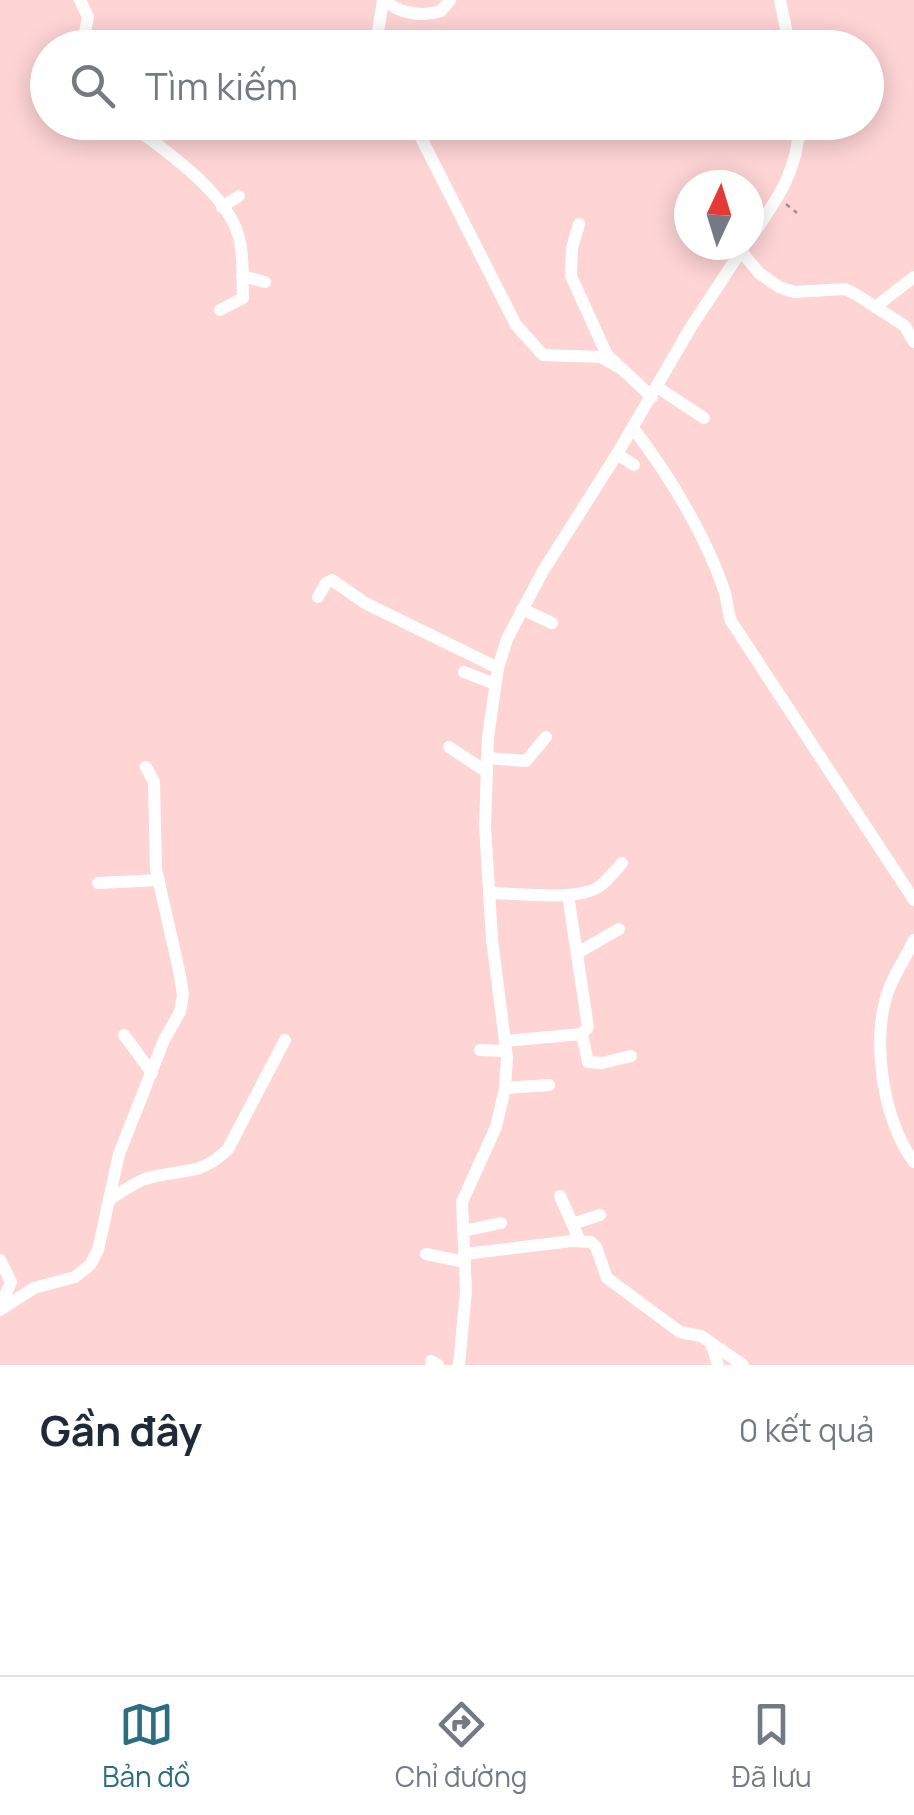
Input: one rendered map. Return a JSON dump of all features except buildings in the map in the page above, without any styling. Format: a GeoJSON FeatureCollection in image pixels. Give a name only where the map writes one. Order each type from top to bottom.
{"type":"FeatureCollection","features":[{"type":"Feature","properties":{"kind":"street"},"geometry":{"type":"LineString","coordinates":[[80,0],[88,17],[85,30]]}},
{"type":"Feature","properties":{"kind":"street"},"geometry":{"type":"LineString","coordinates":[[378,30],[384,0],[398,10],[424,14],[442,11],[450,0]]}},
{"type":"Feature","properties":{"kind":"street"},"geometry":{"type":"LineString","coordinates":[[780,0],[786,30]]}},
{"type":"Feature","properties":{"kind":"street"},"geometry":{"type":"LineString","coordinates":[[151,140],[188,167],[222,207],[240,242],[244,298],[220,310]]}},
{"type":"Feature","properties":{"kind":"street"},"geometry":{"type":"LineString","coordinates":[[422,140],[516,325],[543,356],[602,357],[654,392],[704,418]]}},
{"type":"Feature","properties":{"kind":"street"},"geometry":{"type":"LineString","coordinates":[[764,216],[790,176],[798,140]]}},
{"type":"Feature","properties":{"kind":"street"},"geometry":{"type":"LineString","coordinates":[[222,207],[239,196]]}},
{"type":"Feature","properties":{"kind":"street"},"geometry":{"type":"LineString","coordinates":[[580,224],[572,248],[571,276],[606,355],[622,369]]}},
{"type":"Feature","properties":{"kind":"street"},"geometry":{"type":"LineString","coordinates":[[459,1365],[466,1313],[462,1202],[496,1127],[505,1088],[505,1046],[485,826],[487,765],[498,668],[522,609],[691,326],[735,260]]}},
{"type":"Feature","properties":{"kind":"street"},"geometry":{"type":"LineString","coordinates":[[752,260],[759,273],[794,292],[844,290],[905,326],[914,342]]}},
{"type":"Feature","properties":{"kind":"street"},"geometry":{"type":"LineString","coordinates":[[242,276],[265,282]]}},
{"type":"Feature","properties":{"kind":"street"},"geometry":{"type":"LineString","coordinates":[[875,307],[914,277]]}},
{"type":"Feature","properties":{"kind":"street"},"geometry":{"type":"LineString","coordinates":[[633,428],[662,465],[683,504],[725,592],[731,621],[914,900]]}},
{"type":"Feature","properties":{"kind":"street"},"geometry":{"type":"LineString","coordinates":[[617,454],[634,466]]}},
{"type":"Feature","properties":{"kind":"street"},"geometry":{"type":"LineString","coordinates":[[318,597],[332,580],[365,603],[498,668]]}},
{"type":"Feature","properties":{"kind":"street"},"geometry":{"type":"LineString","coordinates":[[522,609],[552,623]]}},
{"type":"Feature","properties":{"kind":"street"},"geometry":{"type":"LineString","coordinates":[[464,672],[495,684]]}},
{"type":"Feature","properties":{"kind":"street"},"geometry":{"type":"LineString","coordinates":[[449,747],[487,765],[526,761],[546,738]]}},
{"type":"Feature","properties":{"kind":"street"},"geometry":{"type":"LineString","coordinates":[[0,1308],[34,1288],[84,1272],[98,1250],[119,1154],[182,1003],[180,975],[158,880],[154,782],[146,767]]}},
{"type":"Feature","properties":{"kind":"street"},"geometry":{"type":"LineString","coordinates":[[489,894],[568,895],[598,888],[622,863]]}},
{"type":"Feature","properties":{"kind":"street"},"geometry":{"type":"LineString","coordinates":[[98,883],[158,880]]}},
{"type":"Feature","properties":{"kind":"street"},"geometry":{"type":"LineString","coordinates":[[480,1050],[582,1034],[588,1027],[568,895]]}},
{"type":"Feature","properties":{"kind":"street"},"geometry":{"type":"LineString","coordinates":[[579,952],[619,930]]}},
{"type":"Feature","properties":{"kind":"street"},"geometry":{"type":"LineString","coordinates":[[914,940],[888,989],[882,1019],[881,1068],[888,1108],[914,1162]]}},
{"type":"Feature","properties":{"kind":"street"},"geometry":{"type":"LineString","coordinates":[[582,1034],[588,1062],[631,1056]]}},
{"type":"Feature","properties":{"kind":"street"},"geometry":{"type":"LineString","coordinates":[[124,1035],[152,1073]]}},
{"type":"Feature","properties":{"kind":"street"},"geometry":{"type":"LineString","coordinates":[[109,1200],[142,1180],[192,1172],[218,1159],[228,1148],[284,1040]]}},
{"type":"Feature","properties":{"kind":"street"},"geometry":{"type":"LineString","coordinates":[[505,1088],[549,1086]]}},
{"type":"Feature","properties":{"kind":"street"},"geometry":{"type":"LineString","coordinates":[[560,1196],[580,1241]]}},
{"type":"Feature","properties":{"kind":"street"},"geometry":{"type":"LineString","coordinates":[[572,1224],[600,1215]]}},
{"type":"Feature","properties":{"kind":"street"},"geometry":{"type":"LineString","coordinates":[[463,1231],[501,1223]]}},
{"type":"Feature","properties":{"kind":"street"},"geometry":{"type":"LineString","coordinates":[[426,1254],[465,1258],[580,1241],[596,1247],[611,1282],[680,1332],[696,1334],[742,1365]]}},
{"type":"Feature","properties":{"kind":"street"},"geometry":{"type":"LineString","coordinates":[[0,1260],[12,1288],[0,1308]]}},
{"type":"Feature","properties":{"kind":"street"},"geometry":{"type":"LineString","coordinates":[[711,1343],[718,1365]]}}]}
